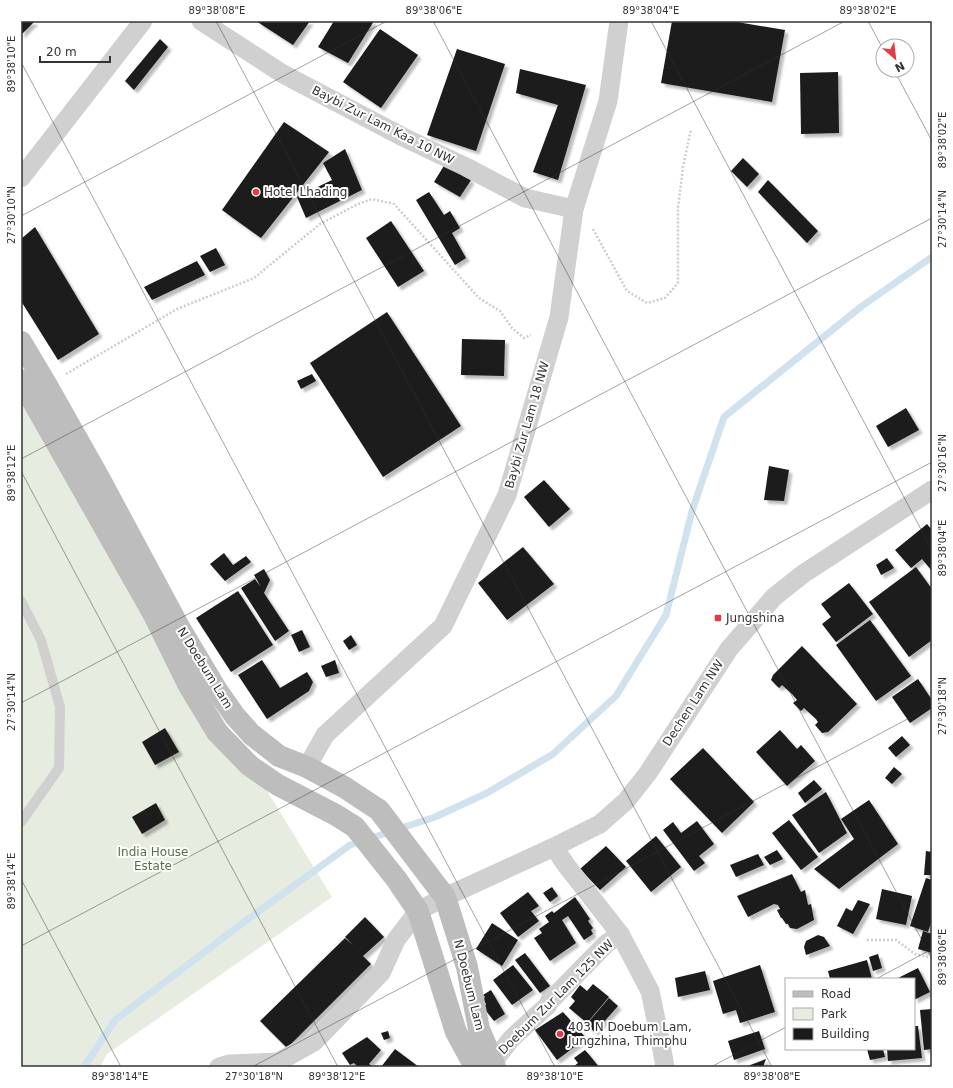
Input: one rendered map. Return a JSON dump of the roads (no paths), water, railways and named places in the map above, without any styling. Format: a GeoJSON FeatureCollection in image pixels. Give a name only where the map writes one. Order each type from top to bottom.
{"type":"FeatureCollection","features":[{"type":"Feature","properties":{"kind":"main road","name":"N Doebum Lam"},"geometry":{"type":"LineString","coordinates":[[21,342],[98,476],[179,628],[216,689],[235,716],[251,734],[279,756],[307,767],[344,787],[379,810],[414,854],[445,897],[467,967],[479,1029],[488,1065]]}},
{"type":"Feature","properties":{"kind":"main road","name":"N Doebum Lam"},"geometry":{"type":"LineString","coordinates":[[21,380],[153,613],[188,684],[217,732],[250,766],[278,785],[336,815],[355,827],[386,866],[418,911],[456,1032],[488,1065]]}},
{"type":"Feature","properties":{"kind":"street"},"geometry":{"type":"LineString","coordinates":[[21,178],[143,21]]}},
{"type":"Feature","properties":{"kind":"street","name":"Baybi Zur Lam Kaa 10 NW"},"geometry":{"type":"LineString","coordinates":[[201,21],[283,74],[403,137],[466,167],[525,198],[574,209]]}},
{"type":"Feature","properties":{"kind":"street","name":"Baybi Zur Lam 18 NW"},"geometry":{"type":"LineString","coordinates":[[307,767],[325,735],[443,626],[507,495],[559,317],[574,209],[608,101],[619,21]]}},
{"type":"Feature","properties":{"kind":"street","name":"Dechen Lam NW"},"geometry":{"type":"LineString","coordinates":[[418,911],[600,824],[626,801],[648,773],[729,649],[774,596],[803,574],[932,490]]}},
{"type":"Feature","properties":{"kind":"street"},"geometry":{"type":"LineString","coordinates":[[554,847],[566,865],[620,934],[650,991],[665,1067]]}},
{"type":"Feature","properties":{"kind":"street"},"geometry":{"type":"LineString","coordinates":[[219,1067],[229,1064],[278,1062],[314,1042],[381,973],[396,940],[418,911]]}},
{"type":"Feature","properties":{"kind":"street","name":"Doebum Zur Lam 125 NW"},"geometry":{"type":"LineString","coordinates":[[488,1065],[511,1039],[548,1005],[549,1002],[606,944],[620,934]]}},
{"type":"Feature","properties":{"kind":"lane"},"geometry":{"type":"LineString","coordinates":[[21,601],[42,640],[60,707],[59,768],[21,822]]}},
{"type":"Feature","properties":{"kind":"waterway"},"geometry":{"type":"LineString","coordinates":[[84,1067],[115,1020],[248,919],[350,845],[435,817],[487,793],[553,754],[616,696],[666,615],[692,511],[724,417],[862,306],[932,257]]}},
{"type":"Feature","properties":{"kind":"place","name":"Hotel Lhading"},"geometry":{"type":"Point","coordinates":[256,192]}},
{"type":"Feature","properties":{"kind":"place","name":"Jungshina"},"geometry":{"type":"Point","coordinates":[718,618]}},
{"type":"Feature","properties":{"kind":"place","name":"403 N Doebum Lam, Jungzhina, Thimphu"},"geometry":{"type":"Point","coordinates":[560,1034]}},
{"type":"Feature","properties":{"kind":"park label","name":"India House Estate"},"geometry":{"type":"Point","coordinates":[153,859]}}]}
